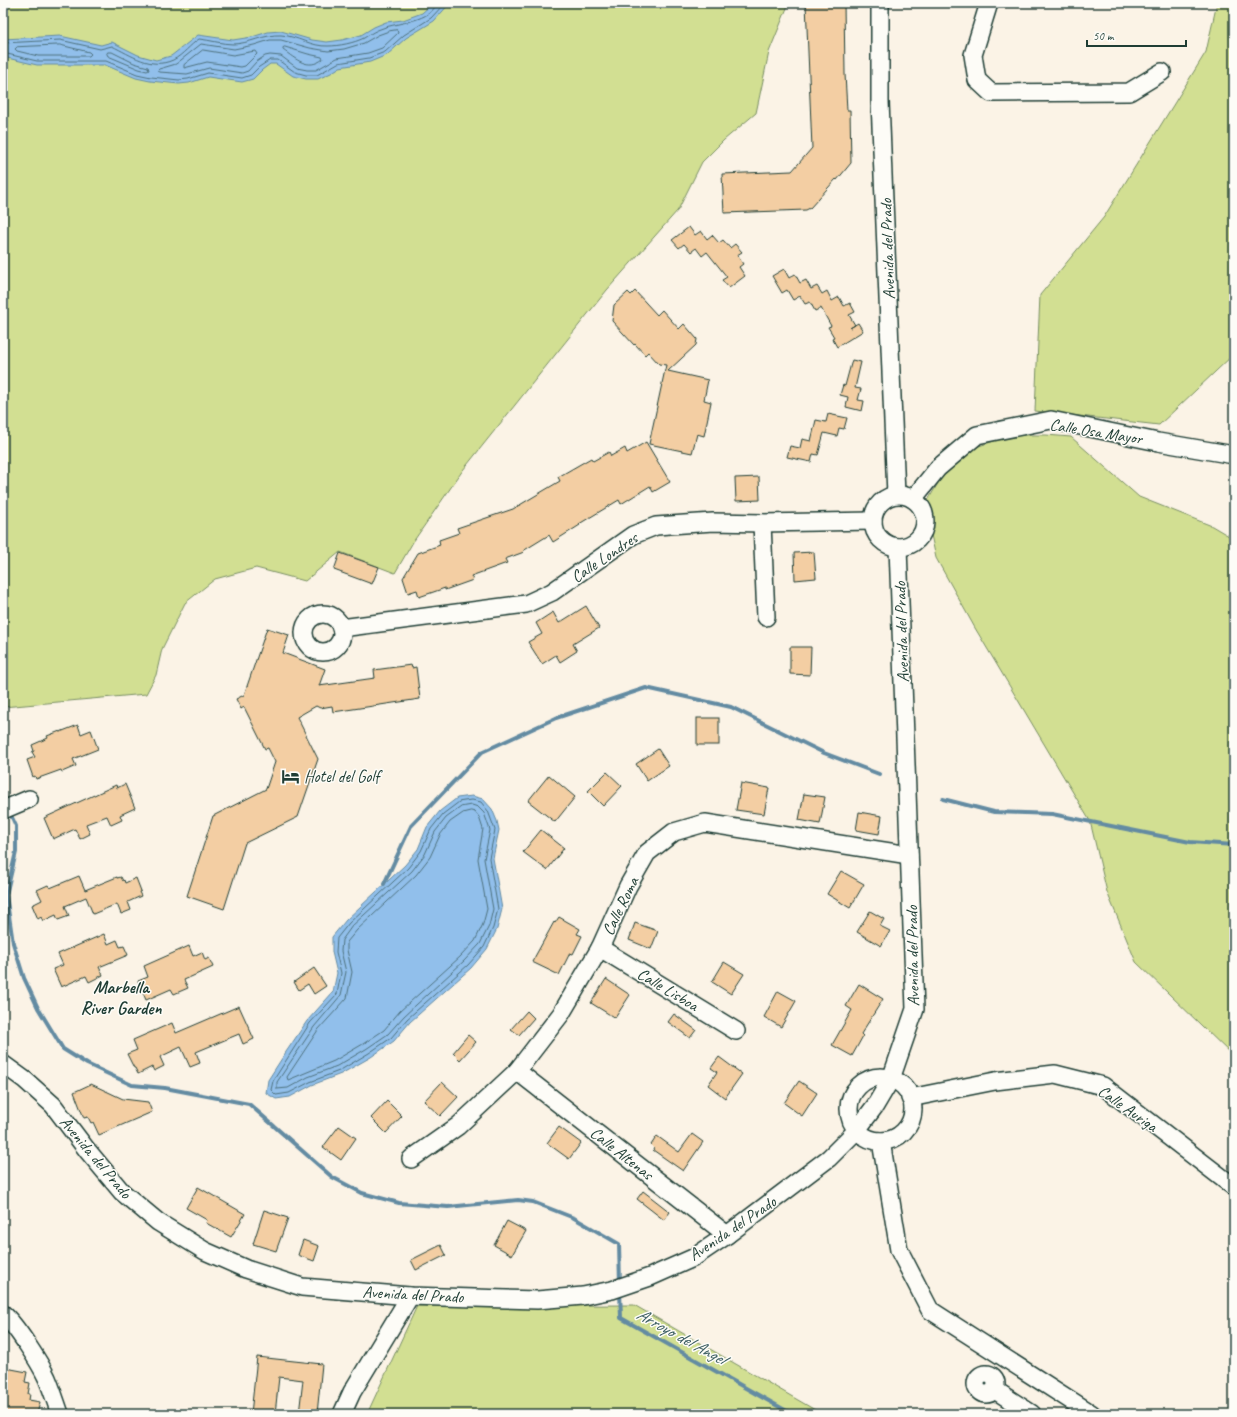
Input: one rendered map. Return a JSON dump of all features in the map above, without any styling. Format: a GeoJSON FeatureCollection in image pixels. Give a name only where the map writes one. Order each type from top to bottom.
{"type":"FeatureCollection","features":[{"type":"Feature","properties":{"kind":"street","name":"Avenida del Prado"},"geometry":{"type":"LineString","coordinates":[[880,3],[880,101],[896,495]]}},
{"type":"Feature","properties":{"kind":"street"},"geometry":{"type":"LineString","coordinates":[[988,3],[973,55],[977,80],[991,93],[1129,92],[1162,72]]}},
{"type":"Feature","properties":{"kind":"street","name":"Calle Osa Mayor"},"geometry":{"type":"LineString","coordinates":[[913,499],[938,468],[977,435],[1051,420],[1158,442],[1234,455]]}},
{"type":"Feature","properties":{"kind":"street"},"geometry":{"type":"LineString","coordinates":[[896,495],[913,499],[921,507],[925,518],[924,529],[918,539],[909,545],[898,547],[885,543],[880,539],[874,528],[873,521],[876,509],[884,499],[896,495]]}},
{"type":"Feature","properties":{"kind":"street","name":"Calle Londres"},"geometry":{"type":"LineString","coordinates":[[341,628],[526,604],[552,592],[633,535],[656,526],[713,522],[762,523],[873,521]]}},
{"type":"Feature","properties":{"kind":"street"},"geometry":{"type":"LineString","coordinates":[[762,523],[766,617]]}},
{"type":"Feature","properties":{"kind":"street","name":"Avenida del Prado"},"geometry":{"type":"LineString","coordinates":[[3,1064],[25,1080],[53,1105],[86,1150],[122,1192],[158,1222],[205,1251],[246,1269],[302,1287],[410,1296],[537,1300],[582,1296],[612,1290],[650,1277],[693,1258],[728,1236],[829,1158],[856,1130],[875,1106],[891,1079],[915,1009],[898,547]]}},
{"type":"Feature","properties":{"kind":"street"},"geometry":{"type":"LineString","coordinates":[[3,810],[29,799]]}},
{"type":"Feature","properties":{"kind":"street","name":"Calle Roma"},"geometry":{"type":"LineString","coordinates":[[411,1159],[458,1126],[517,1071],[561,1014],[600,948],[628,886],[647,853],[674,832],[705,823],[909,855]]}},
{"type":"Feature","properties":{"kind":"street","name":"Calle Lisboa"},"geometry":{"type":"LineString","coordinates":[[600,948],[736,1031]]}},
{"type":"Feature","properties":{"kind":"street","name":"Calle Altenas"},"geometry":{"type":"LineString","coordinates":[[517,1071],[728,1236]]}},
{"type":"Feature","properties":{"kind":"street","name":"Calle Auriga"},"geometry":{"type":"LineString","coordinates":[[910,1098],[995,1082],[1055,1074],[1103,1086],[1234,1187]]}},
{"type":"Feature","properties":{"kind":"street"},"geometry":{"type":"LineString","coordinates":[[881,1077],[891,1079],[899,1083],[906,1090],[910,1098],[912,1108],[911,1118],[907,1127],[900,1134],[891,1139],[881,1141],[872,1140],[856,1130],[851,1121],[849,1111],[850,1101],[854,1092],[861,1084],[870,1079],[881,1077]]}},
{"type":"Feature","properties":{"kind":"street"},"geometry":{"type":"LineString","coordinates":[[881,1141],[899,1250],[930,1310],[1092,1414]]}},
{"type":"Feature","properties":{"kind":"street"},"geometry":{"type":"LineString","coordinates":[[342,1414],[352,1392],[410,1296]]}},
{"type":"Feature","properties":{"kind":"street"},"geometry":{"type":"LineString","coordinates":[[3,1314],[30,1350],[47,1378],[60,1414]]}},
{"type":"Feature","properties":{"kind":"street"},"geometry":{"type":"LineString","coordinates":[[995,1390],[1032,1414]]}},
{"type":"Feature","properties":{"kind":"green space"},"geometry":{"type":"Polygon","coordinates":[[[3,3],[789,3],[769,52],[756,113],[724,140],[702,162],[678,210],[607,290],[463,470],[413,542],[395,573],[340,552],[305,581],[256,568],[215,579],[185,603],[162,649],[156,675],[146,694],[3,707],[3,3]]]}},
{"type":"Feature","properties":{"kind":"green space"},"geometry":{"type":"Polygon","coordinates":[[[1217,3],[1234,3],[1234,354],[1159,425],[1035,411],[1040,295],[1104,217],[1206,52],[1217,3]]]}},
{"type":"Feature","properties":{"kind":"green space"},"geometry":{"type":"Polygon","coordinates":[[[1012,435],[1071,437],[1139,497],[1212,526],[1234,539],[1234,1057],[1136,962],[1107,892],[1090,821],[975,628],[936,558],[930,530],[927,502],[941,478],[973,448],[1012,435]]]}},
{"type":"Feature","properties":{"kind":"green space"},"geometry":{"type":"Polygon","coordinates":[[[634,1305],[822,1414],[367,1414],[417,1306],[634,1305]]]}},
{"type":"Feature","properties":{"kind":"water"},"geometry":{"type":"Polygon","coordinates":[[[433,3],[450,3],[434,21],[406,38],[387,55],[370,62],[340,67],[318,79],[306,79],[293,76],[276,64],[270,64],[253,79],[242,82],[208,77],[189,83],[179,84],[136,78],[105,65],[37,65],[3,57],[3,39],[60,36],[101,45],[112,42],[138,55],[156,60],[171,56],[198,35],[233,40],[252,37],[268,32],[281,31],[312,40],[327,42],[361,35],[386,22],[403,20],[422,13],[433,3]]]}},
{"type":"Feature","properties":{"kind":"water"},"geometry":{"type":"Polygon","coordinates":[[[472,796],[483,799],[492,809],[499,830],[493,858],[502,909],[497,929],[487,949],[471,968],[410,1022],[394,1041],[371,1057],[341,1074],[312,1085],[290,1097],[276,1099],[266,1093],[268,1080],[286,1052],[307,1021],[333,992],[337,973],[332,952],[332,937],[346,920],[405,865],[418,849],[427,827],[440,811],[457,798],[472,796]]]}},
{"type":"Feature","properties":{"kind":"building"},"geometry":{"type":"Polygon","coordinates":[[[806,3],[844,3],[845,74],[847,110],[850,110],[851,163],[837,180],[836,179],[810,208],[806,210],[724,213],[722,174],[792,171],[812,148],[806,3]]]}},
{"type":"Feature","properties":{"kind":"building"},"geometry":{"type":"Polygon","coordinates":[[[689,227],[695,235],[701,231],[707,239],[712,235],[719,243],[723,240],[730,248],[735,244],[742,252],[737,255],[743,264],[739,267],[745,276],[729,288],[722,280],[727,277],[707,252],[702,256],[696,248],[691,252],[684,244],[679,248],[672,240],[689,227]]]}},
{"type":"Feature","properties":{"kind":"building"},"geometry":{"type":"Polygon","coordinates":[[[784,269],[789,278],[795,274],[800,283],[806,280],[811,289],[817,286],[822,294],[827,291],[832,301],[839,297],[844,306],[850,303],[855,312],[849,315],[855,325],[858,323],[863,331],[837,347],[832,338],[834,337],[828,327],[831,326],[821,308],[815,311],[810,302],[805,304],[800,296],[793,300],[787,290],[782,293],[772,276],[784,269]]]}},
{"type":"Feature","properties":{"kind":"building"},"geometry":{"type":"Polygon","coordinates":[[[635,291],[657,315],[662,310],[679,329],[684,324],[697,339],[696,345],[668,371],[708,380],[704,400],[711,402],[704,436],[697,434],[692,453],[649,444],[666,365],[659,364],[648,352],[645,355],[612,321],[614,305],[628,292],[631,295],[635,291]]]}},
{"type":"Feature","properties":{"kind":"building"},"geometry":{"type":"Polygon","coordinates":[[[852,360],[861,362],[855,388],[861,389],[858,400],[864,401],[862,411],[846,407],[848,397],[840,395],[843,385],[845,386],[852,360]]]}},
{"type":"Feature","properties":{"kind":"building"},"geometry":{"type":"Polygon","coordinates":[[[828,414],[847,418],[844,429],[839,428],[837,436],[824,433],[818,455],[813,454],[811,462],[787,457],[790,446],[800,448],[802,439],[811,441],[816,420],[826,422],[828,414]]]}},
{"type":"Feature","properties":{"kind":"building"},"geometry":{"type":"Polygon","coordinates":[[[646,442],[670,482],[653,492],[650,486],[621,504],[619,500],[579,524],[580,525],[553,542],[549,535],[523,551],[524,552],[505,559],[507,563],[471,576],[473,580],[419,597],[417,590],[408,593],[403,578],[418,553],[440,545],[439,540],[459,533],[457,528],[513,509],[560,481],[558,477],[591,458],[593,461],[609,452],[611,456],[625,448],[627,453],[646,442]]]}},
{"type":"Feature","properties":{"kind":"building"},"geometry":{"type":"Polygon","coordinates":[[[759,477],[760,500],[736,501],[735,478],[759,477]]]}},
{"type":"Feature","properties":{"kind":"building"},"geometry":{"type":"Polygon","coordinates":[[[814,552],[816,578],[795,580],[794,553],[814,552]]]}},
{"type":"Feature","properties":{"kind":"building"},"geometry":{"type":"Polygon","coordinates":[[[340,553],[379,567],[372,584],[334,570],[340,553]]]}},
{"type":"Feature","properties":{"kind":"building"},"geometry":{"type":"Polygon","coordinates":[[[586,606],[599,628],[573,644],[577,651],[560,662],[556,655],[542,664],[528,642],[542,634],[536,623],[553,612],[559,623],[586,606]]]}},
{"type":"Feature","properties":{"kind":"building","name":"Hotel del Golf"},"geometry":{"type":"Polygon","coordinates":[[[267,628],[289,635],[283,653],[325,669],[319,686],[375,678],[374,670],[411,665],[412,668],[416,667],[420,699],[333,712],[332,706],[320,708],[316,706],[297,717],[318,759],[298,817],[245,843],[224,909],[187,896],[213,816],[266,789],[275,762],[268,748],[265,749],[244,707],[241,709],[236,699],[244,695],[267,628]]]}},
{"type":"Feature","properties":{"kind":"building"},"geometry":{"type":"Polygon","coordinates":[[[790,647],[811,647],[810,675],[790,674],[790,647]]]}},
{"type":"Feature","properties":{"kind":"building"},"geometry":{"type":"Polygon","coordinates":[[[697,718],[719,718],[719,745],[697,745],[697,718]]]}},
{"type":"Feature","properties":{"kind":"building"},"geometry":{"type":"Polygon","coordinates":[[[78,725],[81,734],[91,730],[98,749],[73,759],[76,766],[62,772],[61,770],[36,779],[35,776],[33,777],[27,760],[35,757],[32,752],[34,751],[32,745],[48,738],[47,736],[78,725]]]}},
{"type":"Feature","properties":{"kind":"building"},"geometry":{"type":"Polygon","coordinates":[[[658,749],[669,766],[647,781],[636,764],[658,749]]]}},
{"type":"Feature","properties":{"kind":"building"},"geometry":{"type":"Polygon","coordinates":[[[607,772],[622,786],[603,806],[588,791],[607,772]]]}},
{"type":"Feature","properties":{"kind":"building"},"geometry":{"type":"Polygon","coordinates":[[[549,775],[575,797],[555,822],[528,801],[549,775]]]}},
{"type":"Feature","properties":{"kind":"building"},"geometry":{"type":"Polygon","coordinates":[[[741,783],[769,788],[764,814],[736,810],[741,783]]]}},
{"type":"Feature","properties":{"kind":"building"},"geometry":{"type":"Polygon","coordinates":[[[125,784],[135,808],[120,815],[122,820],[111,825],[107,816],[86,824],[90,834],[80,839],[75,829],[53,839],[44,818],[116,785],[117,788],[125,784]]]}},
{"type":"Feature","properties":{"kind":"building"},"geometry":{"type":"Polygon","coordinates":[[[804,794],[825,797],[820,824],[799,820],[804,794]]]}},
{"type":"Feature","properties":{"kind":"building"},"geometry":{"type":"Polygon","coordinates":[[[859,812],[882,816],[879,834],[856,830],[859,812]]]}},
{"type":"Feature","properties":{"kind":"building"},"geometry":{"type":"Polygon","coordinates":[[[541,830],[564,848],[547,870],[523,852],[541,830]]]}},
{"type":"Feature","properties":{"kind":"building"},"geometry":{"type":"Polygon","coordinates":[[[841,871],[864,884],[850,908],[827,894],[841,871]]]}},
{"type":"Feature","properties":{"kind":"building"},"geometry":{"type":"Polygon","coordinates":[[[79,876],[85,890],[117,877],[121,877],[125,883],[136,878],[141,891],[139,892],[141,896],[128,902],[131,910],[121,914],[117,904],[93,914],[86,897],[65,906],[69,916],[58,920],[56,915],[43,921],[41,917],[38,919],[32,905],[42,900],[37,890],[48,885],[50,888],[79,876]]]}},
{"type":"Feature","properties":{"kind":"building"},"geometry":{"type":"Polygon","coordinates":[[[870,911],[884,919],[880,926],[890,931],[881,946],[857,932],[870,911]]]}},
{"type":"Feature","properties":{"kind":"building"},"geometry":{"type":"Polygon","coordinates":[[[559,917],[580,929],[577,934],[582,936],[573,954],[570,953],[559,975],[532,962],[554,922],[555,923],[559,917]]]}},
{"type":"Feature","properties":{"kind":"building"},"geometry":{"type":"Polygon","coordinates":[[[635,923],[658,931],[651,949],[629,940],[635,923]]]}},
{"type":"Feature","properties":{"kind":"building"},"geometry":{"type":"Polygon","coordinates":[[[104,934],[108,944],[117,940],[120,947],[124,946],[128,955],[99,967],[103,975],[89,982],[86,976],[61,987],[53,969],[63,965],[58,954],[104,934]]]}},
{"type":"Feature","properties":{"kind":"building"},"geometry":{"type":"Polygon","coordinates":[[[189,946],[193,956],[202,952],[205,960],[209,958],[213,967],[184,980],[188,988],[174,994],[171,989],[146,1000],[138,981],[148,977],[144,966],[189,946]]]}},
{"type":"Feature","properties":{"kind":"building"},"geometry":{"type":"Polygon","coordinates":[[[724,962],[744,974],[731,994],[712,982],[724,962]]]}},
{"type":"Feature","properties":{"kind":"building"},"geometry":{"type":"Polygon","coordinates":[[[314,968],[326,986],[314,994],[308,984],[299,990],[294,982],[314,968]]]}},
{"type":"Feature","properties":{"kind":"building"},"geometry":{"type":"Polygon","coordinates":[[[606,979],[630,995],[615,1018],[591,1003],[606,979]]]}},
{"type":"Feature","properties":{"kind":"building"},"geometry":{"type":"Polygon","coordinates":[[[859,984],[883,999],[861,1034],[863,1036],[852,1056],[832,1045],[852,1010],[846,1006],[859,984]]]}},
{"type":"Feature","properties":{"kind":"building"},"geometry":{"type":"Polygon","coordinates":[[[778,991],[796,1001],[781,1027],[764,1017],[778,991]]]}},
{"type":"Feature","properties":{"kind":"building"},"geometry":{"type":"Polygon","coordinates":[[[239,1006],[254,1039],[243,1044],[239,1034],[196,1052],[200,1063],[190,1067],[181,1047],[160,1057],[164,1066],[154,1071],[152,1067],[138,1074],[134,1068],[127,1054],[137,1050],[133,1040],[172,1023],[176,1033],[239,1006]]]}},
{"type":"Feature","properties":{"kind":"building"},"geometry":{"type":"Polygon","coordinates":[[[527,1011],[534,1018],[519,1035],[511,1029],[527,1011]]]}},
{"type":"Feature","properties":{"kind":"building"},"geometry":{"type":"Polygon","coordinates":[[[674,1014],[696,1030],[690,1038],[668,1022],[674,1014]]]}},
{"type":"Feature","properties":{"kind":"building"},"geometry":{"type":"Polygon","coordinates":[[[468,1035],[476,1042],[460,1060],[453,1053],[468,1035]]]}},
{"type":"Feature","properties":{"kind":"building"},"geometry":{"type":"Polygon","coordinates":[[[719,1057],[742,1074],[725,1098],[708,1085],[717,1072],[711,1068],[719,1057]]]}},
{"type":"Feature","properties":{"kind":"building"},"geometry":{"type":"Polygon","coordinates":[[[799,1081],[817,1093],[802,1116],[784,1103],[799,1081]]]}},
{"type":"Feature","properties":{"kind":"building"},"geometry":{"type":"Polygon","coordinates":[[[442,1082],[458,1097],[440,1116],[424,1101],[442,1082]]]}},
{"type":"Feature","properties":{"kind":"building"},"geometry":{"type":"Polygon","coordinates":[[[91,1084],[123,1099],[148,1102],[152,1112],[99,1135],[93,1122],[91,1123],[88,1117],[84,1118],[74,1092],[91,1084]]]}},
{"type":"Feature","properties":{"kind":"building"},"geometry":{"type":"Polygon","coordinates":[[[387,1101],[402,1116],[386,1133],[371,1118],[387,1101]]]}},
{"type":"Feature","properties":{"kind":"building"},"geometry":{"type":"Polygon","coordinates":[[[339,1126],[356,1138],[341,1160],[323,1147],[339,1126]]]}},
{"type":"Feature","properties":{"kind":"building"},"geometry":{"type":"Polygon","coordinates":[[[559,1127],[581,1143],[569,1159],[547,1143],[559,1127]]]}},
{"type":"Feature","properties":{"kind":"building"},"geometry":{"type":"Polygon","coordinates":[[[692,1134],[703,1142],[683,1171],[653,1150],[654,1148],[651,1145],[657,1136],[679,1152],[692,1134]]]}},
{"type":"Feature","properties":{"kind":"building"},"geometry":{"type":"Polygon","coordinates":[[[198,1187],[245,1214],[231,1237],[206,1223],[207,1220],[186,1208],[198,1187]]]}},
{"type":"Feature","properties":{"kind":"building"},"geometry":{"type":"Polygon","coordinates":[[[643,1191],[670,1212],[664,1220],[637,1199],[643,1191]]]}},
{"type":"Feature","properties":{"kind":"building"},"geometry":{"type":"Polygon","coordinates":[[[264,1210],[288,1218],[276,1251],[253,1244],[264,1210]]]}},
{"type":"Feature","properties":{"kind":"building"},"geometry":{"type":"Polygon","coordinates":[[[507,1221],[526,1231],[512,1255],[494,1245],[507,1221]]]}},
{"type":"Feature","properties":{"kind":"building"},"geometry":{"type":"Polygon","coordinates":[[[303,1240],[319,1246],[314,1261],[298,1255],[303,1240]]]}},
{"type":"Feature","properties":{"kind":"building"},"geometry":{"type":"Polygon","coordinates":[[[441,1245],[446,1255],[416,1270],[411,1260],[441,1245]]]}},
{"type":"Feature","properties":{"kind":"building"},"geometry":{"type":"Polygon","coordinates":[[[257,1357],[322,1364],[317,1414],[299,1414],[303,1380],[279,1377],[275,1414],[251,1414],[257,1357]]]}},
{"type":"Feature","properties":{"kind":"building"},"geometry":{"type":"Polygon","coordinates":[[[6,1368],[27,1372],[25,1382],[30,1383],[28,1394],[30,1394],[29,1400],[40,1402],[37,1414],[3,1414],[3,1384],[6,1368]]]}},
{"type":"Feature","properties":{"kind":"waterway"},"geometry":{"type":"LineString","coordinates":[[384,884],[411,826],[482,752],[556,718],[646,688],[731,707],[824,753],[879,774]]}},
{"type":"Feature","properties":{"kind":"waterway"},"geometry":{"type":"LineString","coordinates":[[943,799],[994,812],[1052,814],[1190,842],[1234,845]]}},
{"type":"Feature","properties":{"kind":"waterway"},"geometry":{"type":"LineString","coordinates":[[9,811],[16,826],[16,852],[6,895],[13,943],[24,978],[38,1008],[63,1049],[87,1064],[132,1085],[165,1088],[249,1104],[332,1177],[362,1193],[399,1203],[448,1207],[518,1200],[533,1202],[574,1218],[619,1244],[620,1284]]}},
{"type":"Feature","properties":{"kind":"waterway","name":"Arroyo del Angel"},"geometry":{"type":"LineString","coordinates":[[620,1291],[621,1318],[792,1414]]}},
{"type":"Feature","properties":{"kind":"place","name":"Hotel del Golf"},"geometry":{"type":"Point","coordinates":[291,776]}},
{"type":"Feature","properties":{"kind":"district","name":"Marbella River Garden"},"geometry":{"type":"Point","coordinates":[121,997]}}]}
